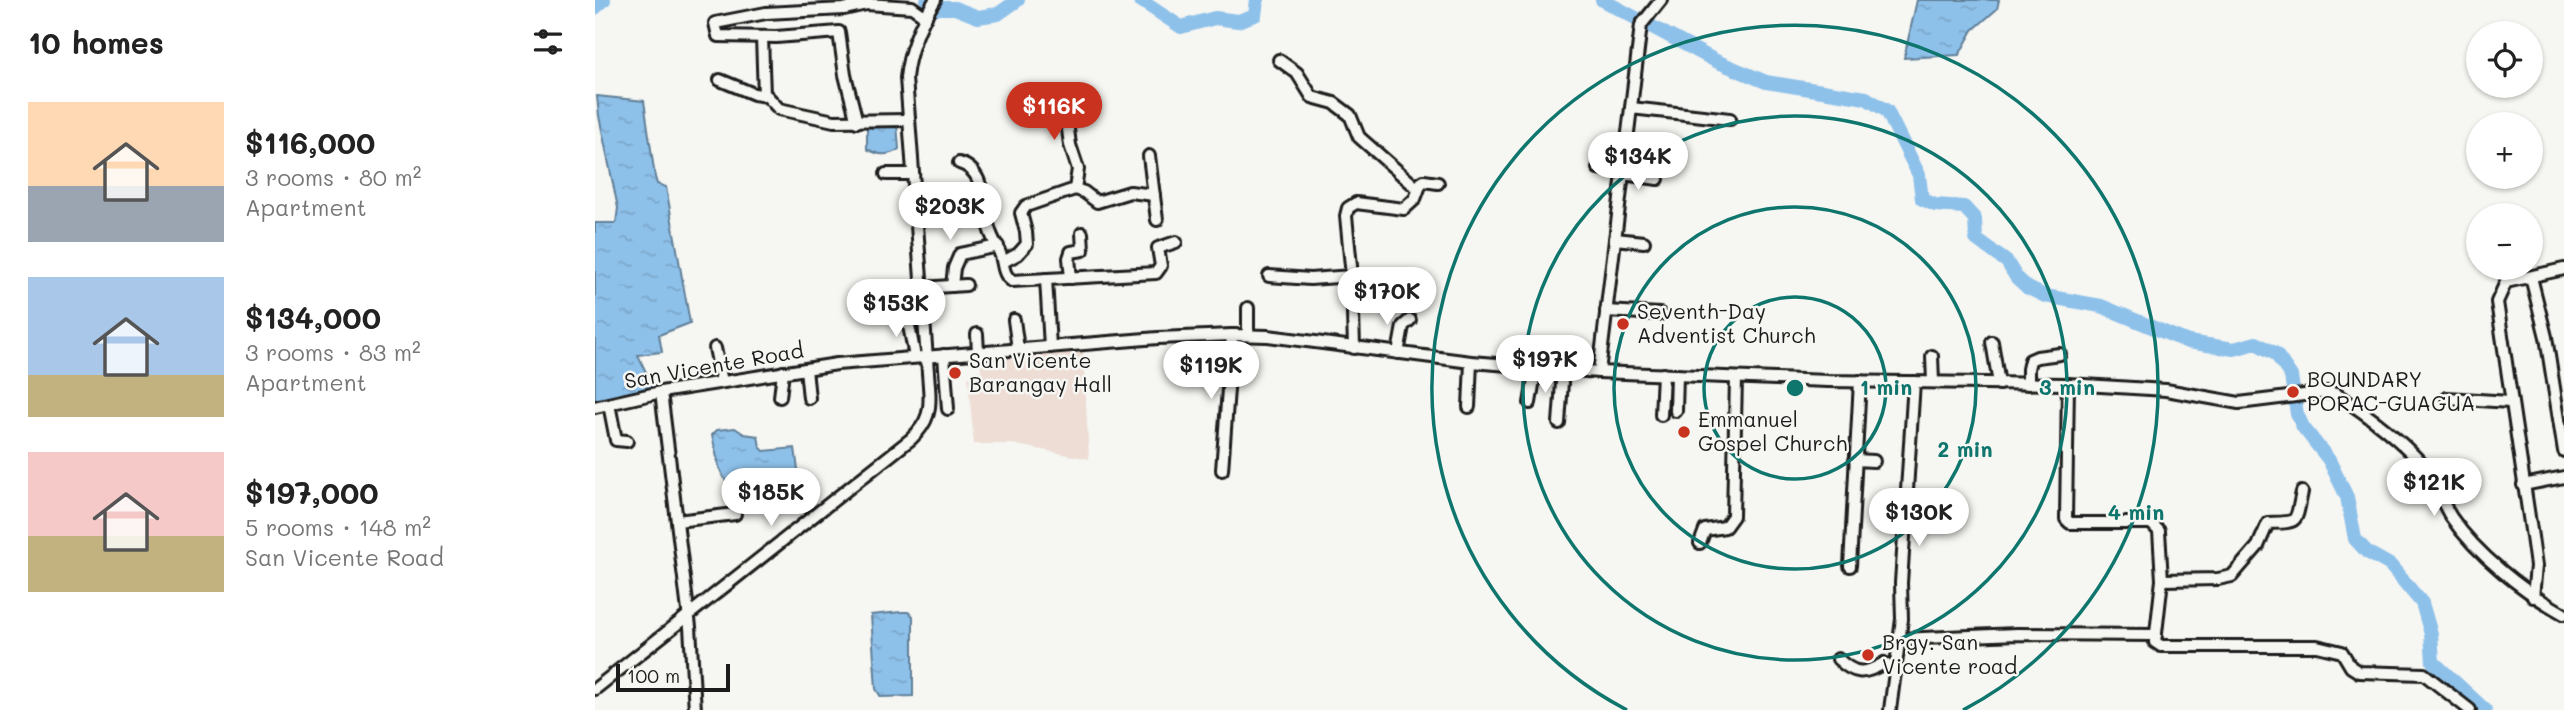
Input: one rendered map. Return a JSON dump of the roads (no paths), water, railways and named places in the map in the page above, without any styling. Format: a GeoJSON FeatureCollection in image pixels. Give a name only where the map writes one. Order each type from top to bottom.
{"type":"FeatureCollection","features":[{"type":"Feature","properties":{"kind":"street"},"geometry":{"type":"LineString","coordinates":[[839,32],[762,37],[717,36],[715,23],[766,13],[844,9],[866,4],[930,8],[908,59],[906,78],[921,288],[921,357]]}},
{"type":"Feature","properties":{"kind":"street"},"geometry":{"type":"LineString","coordinates":[[1599,372],[1641,24],[1659,4]]}},
{"type":"Feature","properties":{"kind":"street"},"geometry":{"type":"LineString","coordinates":[[844,9],[839,32],[845,75],[857,122]]}},
{"type":"Feature","properties":{"kind":"street"},"geometry":{"type":"LineString","coordinates":[[762,37],[764,95]]}},
{"type":"Feature","properties":{"kind":"street"},"geometry":{"type":"LineString","coordinates":[[1279,60],[1297,73],[1312,97],[1334,103],[1350,115],[1359,137],[1417,188]]}},
{"type":"Feature","properties":{"kind":"street"},"geometry":{"type":"LineString","coordinates":[[720,80],[754,94],[764,95],[779,109],[834,121],[909,120]]}},
{"type":"Feature","properties":{"kind":"street"},"geometry":{"type":"LineString","coordinates":[[1064,98],[1070,145],[1078,169],[1075,189]]}},
{"type":"Feature","properties":{"kind":"street"},"geometry":{"type":"LineString","coordinates":[[1631,107],[1730,119]]}},
{"type":"Feature","properties":{"kind":"street"},"geometry":{"type":"LineString","coordinates":[[1149,156],[1157,220]]}},
{"type":"Feature","properties":{"kind":"street"},"geometry":{"type":"LineString","coordinates":[[959,163],[973,171],[982,188],[990,229],[1006,276],[1012,281],[1156,274],[1161,266],[1158,248],[1176,242]]}},
{"type":"Feature","properties":{"kind":"street"},"geometry":{"type":"LineString","coordinates":[[1598,168],[1658,179]]}},
{"type":"Feature","properties":{"kind":"street"},"geometry":{"type":"LineString","coordinates":[[886,174],[912,174]]}},
{"type":"Feature","properties":{"kind":"street"},"geometry":{"type":"LineString","coordinates":[[1354,348],[1352,276],[1346,216],[1349,208],[1356,203],[1404,209],[1415,199],[1417,188],[1424,181],[1438,183]]}},
{"type":"Feature","properties":{"kind":"street"},"geometry":{"type":"LineString","coordinates":[[1003,262],[1018,254],[1027,244],[1021,215],[1023,208],[1075,189],[1097,201],[1131,192],[1154,195]]}},
{"type":"Feature","properties":{"kind":"street"},"geometry":{"type":"LineString","coordinates":[[1071,278],[1069,255],[1071,252],[1083,250],[1082,233]]}},
{"type":"Feature","properties":{"kind":"street"},"geometry":{"type":"LineString","coordinates":[[1615,239],[1644,242]]}},
{"type":"Feature","properties":{"kind":"street"},"geometry":{"type":"LineString","coordinates":[[952,286],[954,268],[960,254],[998,246]]}},
{"type":"Feature","properties":{"kind":"street"},"geometry":{"type":"LineString","coordinates":[[2543,274],[2564,269]]}},
{"type":"Feature","properties":{"kind":"street"},"geometry":{"type":"LineString","coordinates":[[1269,276],[1310,279],[1352,276]]}},
{"type":"Feature","properties":{"kind":"street"},"geometry":{"type":"LineString","coordinates":[[1046,279],[1050,347]]}},
{"type":"Feature","properties":{"kind":"street"},"geometry":{"type":"LineString","coordinates":[[2516,280],[2506,282],[2497,302],[2536,566],[2533,597]]}},
{"type":"Feature","properties":{"kind":"street"},"geometry":{"type":"LineString","coordinates":[[2532,280],[2546,337],[2564,451]]}},
{"type":"Feature","properties":{"kind":"street"},"geometry":{"type":"LineString","coordinates":[[921,288],[966,285]]}},
{"type":"Feature","properties":{"kind":"street"},"geometry":{"type":"LineString","coordinates":[[1248,308],[1248,335]]}},
{"type":"Feature","properties":{"kind":"street"},"geometry":{"type":"LineString","coordinates":[[1606,311],[1660,314]]}},
{"type":"Feature","properties":{"kind":"street"},"geometry":{"type":"LineString","coordinates":[[595,689],[918,432],[928,419],[930,408],[921,357],[907,315]]}},
{"type":"Feature","properties":{"kind":"street"},"geometry":{"type":"LineString","coordinates":[[1014,320],[1018,349]]}},
{"type":"Feature","properties":{"kind":"street"},"geometry":{"type":"LineString","coordinates":[[1398,353],[1403,326],[1410,320]]}},
{"type":"Feature","properties":{"kind":"street"},"geometry":{"type":"LineString","coordinates":[[977,334],[978,352]]}},
{"type":"Feature","properties":{"kind":"street"},"geometry":{"type":"LineString","coordinates":[[1223,470],[1232,335]]}},
{"type":"Feature","properties":{"kind":"street","name":"San Vicente Road"},"geometry":{"type":"LineString","coordinates":[[595,407],[661,392],[806,369],[978,352],[1248,335],[1471,362],[1599,372],[1736,378],[2069,384],[2166,390],[2239,403],[2316,392],[2336,394],[2379,424],[2423,465],[2438,493]]}},
{"type":"Feature","properties":{"kind":"street"},"geometry":{"type":"LineString","coordinates":[[1992,342],[2000,384]]}},
{"type":"Feature","properties":{"kind":"street"},"geometry":{"type":"LineString","coordinates":[[715,348],[722,382]]}},
{"type":"Feature","properties":{"kind":"street"},"geometry":{"type":"LineString","coordinates":[[2028,384],[2030,360],[2060,354]]}},
{"type":"Feature","properties":{"kind":"street"},"geometry":{"type":"LineString","coordinates":[[944,355],[948,409]]}},
{"type":"Feature","properties":{"kind":"street"},"geometry":{"type":"LineString","coordinates":[[1932,356],[1933,382]]}},
{"type":"Feature","properties":{"kind":"street"},"geometry":{"type":"LineString","coordinates":[[1469,407],[1471,362]]}},
{"type":"Feature","properties":{"kind":"street"},"geometry":{"type":"LineString","coordinates":[[1530,403],[1536,367]]}},
{"type":"Feature","properties":{"kind":"street"},"geometry":{"type":"LineString","coordinates":[[806,369],[809,398]]}},
{"type":"Feature","properties":{"kind":"street"},"geometry":{"type":"LineString","coordinates":[[1559,423],[1563,369]]}},
{"type":"Feature","properties":{"kind":"street"},"geometry":{"type":"LineString","coordinates":[[780,397],[783,372]]}},
{"type":"Feature","properties":{"kind":"street"},"geometry":{"type":"LineString","coordinates":[[1661,415],[1663,374]]}},
{"type":"Feature","properties":{"kind":"street"},"geometry":{"type":"LineString","coordinates":[[1676,411],[1677,375]]}},
{"type":"Feature","properties":{"kind":"street"},"geometry":{"type":"LineString","coordinates":[[1700,543],[1705,530],[1725,527],[1733,516],[1736,378]]}},
{"type":"Feature","properties":{"kind":"street"},"geometry":{"type":"LineString","coordinates":[[1850,566],[1860,381]]}},
{"type":"Feature","properties":{"kind":"street"},"geometry":{"type":"LineString","coordinates":[[1890,710],[1901,639],[1901,583],[1915,382]]}},
{"type":"Feature","properties":{"kind":"street"},"geometry":{"type":"LineString","coordinates":[[2069,384],[2066,519],[2070,523],[2151,523],[2159,531],[2162,580],[2155,642],[2161,646],[2311,645],[2340,651],[2358,672],[2427,675],[2470,710]]}},
{"type":"Feature","properties":{"kind":"street"},"geometry":{"type":"LineString","coordinates":[[661,392],[690,627],[695,710]]}},
{"type":"Feature","properties":{"kind":"street"},"geometry":{"type":"LineString","coordinates":[[2447,398],[2510,402]]}},
{"type":"Feature","properties":{"kind":"street"},"geometry":{"type":"LineString","coordinates":[[609,404],[616,440],[627,441]]}},
{"type":"Feature","properties":{"kind":"street"},"geometry":{"type":"LineString","coordinates":[[1855,460],[1874,461]]}},
{"type":"Feature","properties":{"kind":"street"},"geometry":{"type":"LineString","coordinates":[[2523,485],[2564,477]]}},
{"type":"Feature","properties":{"kind":"street"},"geometry":{"type":"LineString","coordinates":[[2459,480],[2438,493],[2455,522],[2476,547],[2533,597],[2564,614]]}},
{"type":"Feature","properties":{"kind":"street"},"geometry":{"type":"LineString","coordinates":[[2162,580],[2218,579],[2232,576],[2258,546],[2268,523],[2290,524],[2294,521],[2302,492]]}},
{"type":"Feature","properties":{"kind":"street"},"geometry":{"type":"LineString","coordinates":[[677,521],[735,514]]}},
{"type":"Feature","properties":{"kind":"street"},"geometry":{"type":"LineString","coordinates":[[1901,639],[2017,634],[2156,635]]}},
{"type":"Feature","properties":{"kind":"street"},"geometry":{"type":"LineString","coordinates":[[1838,659],[1854,671],[1873,670],[1884,663],[1896,672]]}},
{"type":"Feature","properties":{"kind":"water"},"geometry":{"type":"Polygon","coordinates":[[[1917,0],[1999,0],[1997,9],[1973,30],[1959,55],[1904,58],[1917,0]]]}},
{"type":"Feature","properties":{"kind":"water"},"geometry":{"type":"Polygon","coordinates":[[[597,96],[644,101],[655,177],[657,184],[666,187],[690,323],[659,335],[662,352],[638,355],[655,392],[595,403],[595,223],[616,223],[618,208],[597,96]]]}},
{"type":"Feature","properties":{"kind":"water"},"geometry":{"type":"Polygon","coordinates":[[[897,124],[899,149],[883,154],[867,149],[867,127],[897,124]]]}},
{"type":"Feature","properties":{"kind":"water"},"geometry":{"type":"Polygon","coordinates":[[[735,428],[744,434],[758,436],[760,447],[764,451],[795,448],[798,470],[796,480],[729,488],[719,467],[712,435],[717,430],[735,428]]]}},
{"type":"Feature","properties":{"kind":"water"},"geometry":{"type":"Polygon","coordinates":[[[908,612],[913,616],[913,696],[881,697],[876,689],[871,615],[908,612]]]}},
{"type":"Feature","properties":{"kind":"waterway"},"geometry":{"type":"LineString","coordinates":[[595,8],[604,0]]}},
{"type":"Feature","properties":{"kind":"waterway"},"geometry":{"type":"LineString","coordinates":[[927,0],[936,8],[955,8],[978,17],[998,14],[1018,0]]}},
{"type":"Feature","properties":{"kind":"waterway"},"geometry":{"type":"LineString","coordinates":[[1140,0],[1181,27],[1215,18],[1238,21],[1255,15],[1257,0]]}},
{"type":"Feature","properties":{"kind":"waterway"},"geometry":{"type":"LineString","coordinates":[[1602,0],[1716,61],[1766,82],[1866,98],[1887,111],[1919,175],[1922,199],[1935,205],[1964,207],[1975,219],[1976,239],[2007,262],[2016,277],[2028,288],[2045,296],[2101,306],[2188,342],[2234,349],[2256,343],[2276,354],[2291,376],[2297,414],[2303,427],[2329,460],[2347,497],[2355,539],[2367,552],[2390,565],[2422,603],[2431,634],[2433,662],[2485,710]]}},
{"type":"Feature","properties":{"kind":"waterway"},"geometry":{"type":"LineString","coordinates":[[915,442],[930,424],[933,410]]}},
{"type":"Feature","properties":{"kind":"waterway"},"geometry":{"type":"LineString","coordinates":[[899,455],[910,446]]}},
{"type":"Feature","properties":{"kind":"waterway"},"geometry":{"type":"LineString","coordinates":[[595,696],[604,688]]}},
{"type":"Feature","properties":{"kind":"place","name":"Seventh-Day Adventist Church"},"geometry":{"type":"Point","coordinates":[1623,324]}},
{"type":"Feature","properties":{"kind":"place","name":"San Vicente Barangay Hall"},"geometry":{"type":"Point","coordinates":[955,373]}},
{"type":"Feature","properties":{"kind":"place","name":"BOUNDARY PORAC-GUAGUA"},"geometry":{"type":"Point","coordinates":[2293,392]}},
{"type":"Feature","properties":{"kind":"place","name":"Emmanuel Gospel Church"},"geometry":{"type":"Point","coordinates":[1684,432]}},
{"type":"Feature","properties":{"kind":"place","name":"Brgy. San Vicente road"},"geometry":{"type":"Point","coordinates":[1868,655]}}]}
